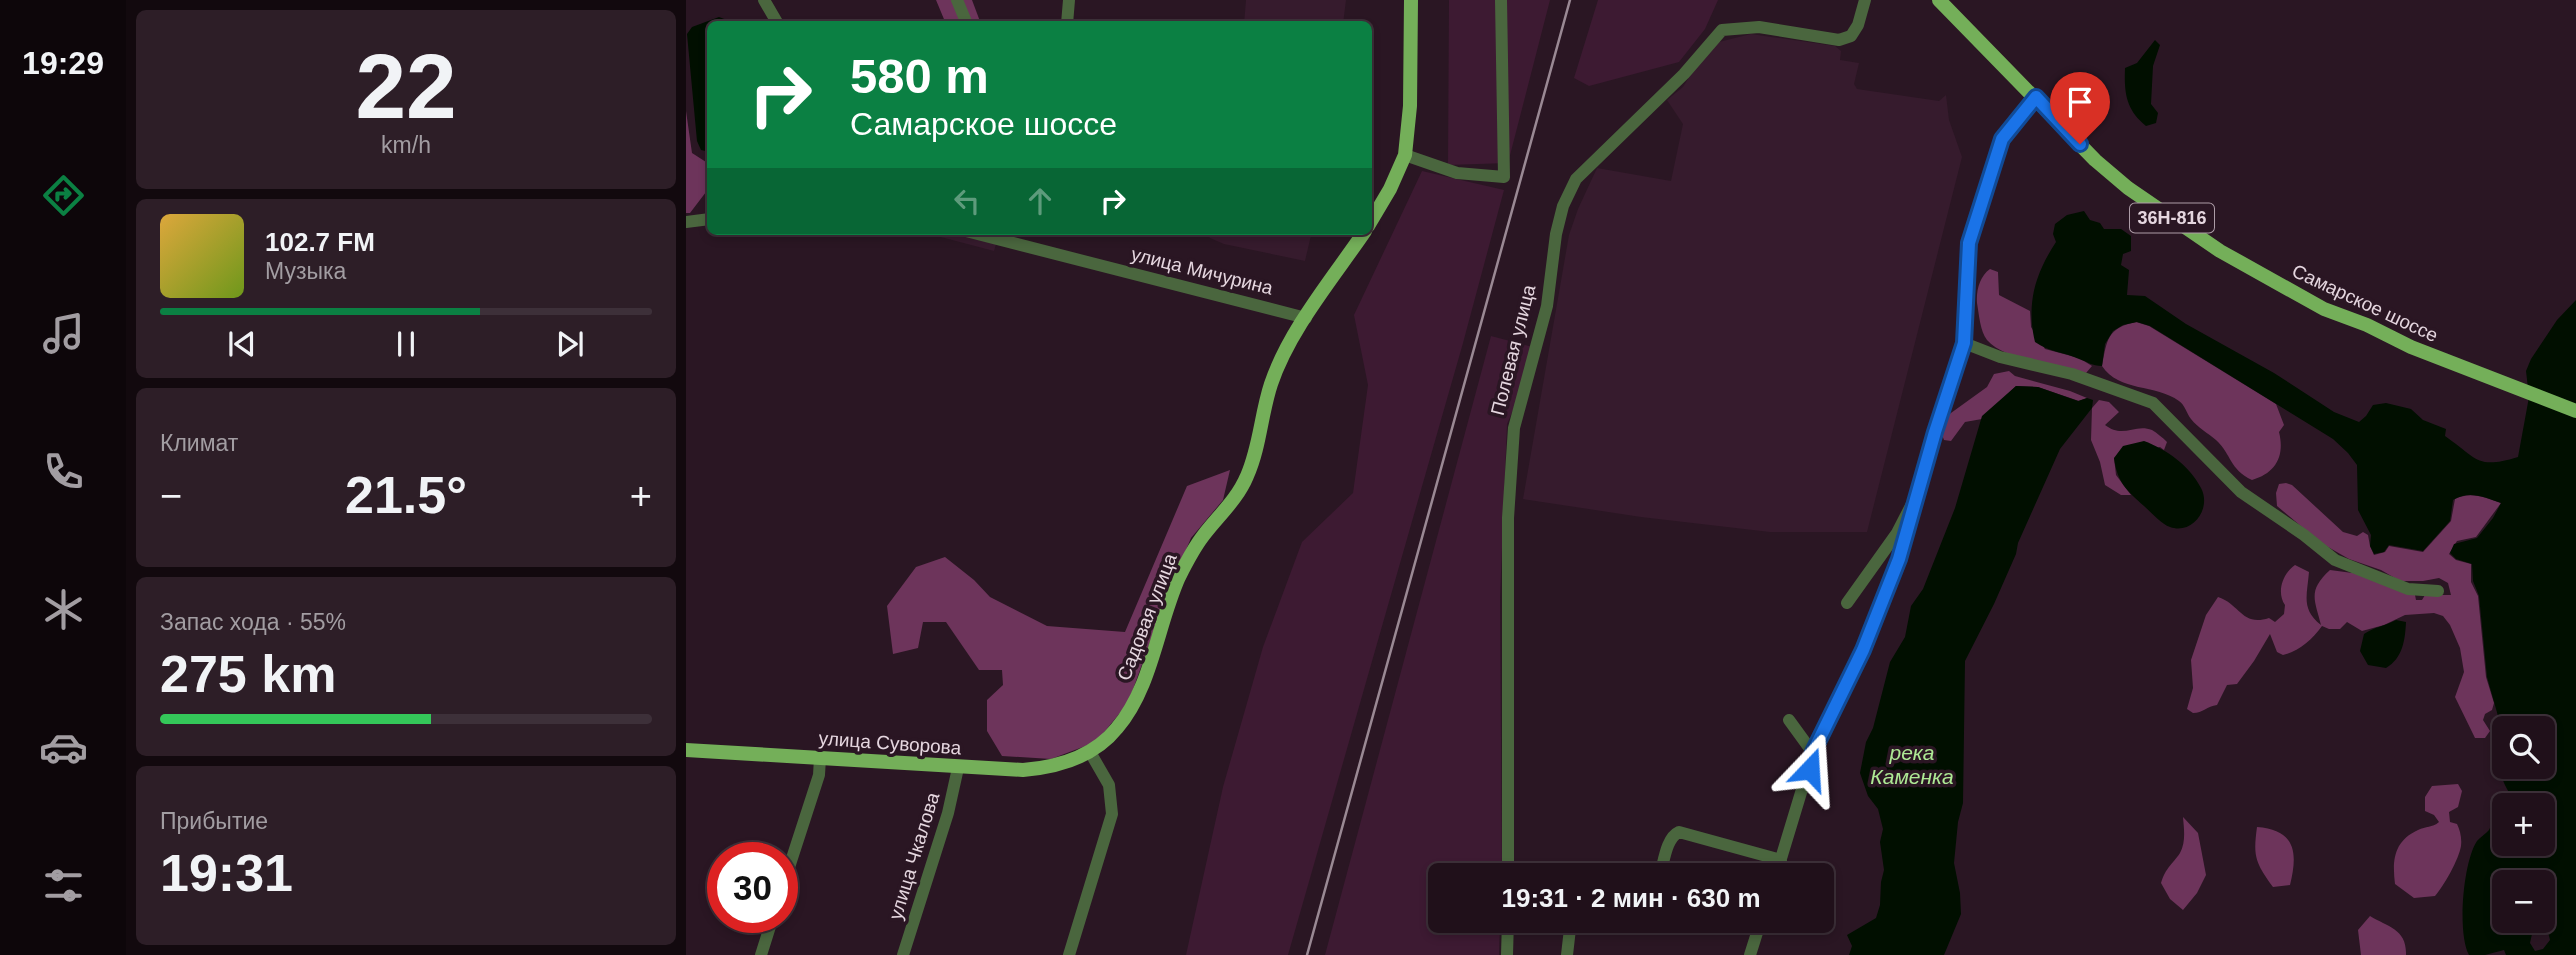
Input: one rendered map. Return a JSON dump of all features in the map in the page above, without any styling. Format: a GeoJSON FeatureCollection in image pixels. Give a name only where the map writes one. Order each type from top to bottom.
{"type":"FeatureCollection","features":[{"type":"Feature","properties":{"kind":"main road"},"geometry":{"type":"LineString","coordinates":[[1372,220],[1391,190],[1405,155],[1410,106],[1411,0]]}},
{"type":"Feature","properties":{"kind":"main road","name":"Самарское шоссе"},"geometry":{"type":"LineString","coordinates":[[1939,0],[2095,160],[2120,181],[2220,251],[2324,309],[2576,411]]}},
{"type":"Feature","properties":{"kind":"main road","name":"Садовая улица"},"geometry":{"type":"LineString","coordinates":[[1090,752],[1125,719],[1136,698],[1174,588],[1186,563],[1247,477],[1270,385],[1281,360],[1362,235]]}},
{"type":"Feature","properties":{"kind":"main road","name":"улица Суворова"},"geometry":{"type":"LineString","coordinates":[[686,750],[958,768],[1039,769],[1062,764],[1090,752]]}},
{"type":"Feature","properties":{"kind":"street"},"geometry":{"type":"LineString","coordinates":[[957,0],[966,21]]}},
{"type":"Feature","properties":{"kind":"street"},"geometry":{"type":"LineString","coordinates":[[1067,21],[1069,0]]}},
{"type":"Feature","properties":{"kind":"street"},"geometry":{"type":"LineString","coordinates":[[1405,155],[1457,173],[1504,177],[1501,0]]}},
{"type":"Feature","properties":{"kind":"street","name":"Полевая улица"},"geometry":{"type":"LineString","coordinates":[[1508,863],[1508,518],[1514,428],[1547,306],[1556,234],[1563,206],[1576,178],[1684,74],[1722,30],[1759,27],[1839,40],[1851,36],[1858,25],[1865,0]]}},
{"type":"Feature","properties":{"kind":"street"},"geometry":{"type":"LineString","coordinates":[[770,2],[777,21]]}},
{"type":"Feature","properties":{"kind":"street"},"geometry":{"type":"LineString","coordinates":[[1780,863],[1813,752],[1863,650],[1899,559],[1964,343],[1969,243],[2002,139],[2036,97]]}},
{"type":"Feature","properties":{"kind":"street"},"geometry":{"type":"LineString","coordinates":[[686,222],[707,219]]}},
{"type":"Feature","properties":{"kind":"street","name":"улица Мичурина"},"geometry":{"type":"LineString","coordinates":[[982,235],[1306,318]]}},
{"type":"Feature","properties":{"kind":"street"},"geometry":{"type":"LineString","coordinates":[[1964,343],[2000,357],[2072,374],[2153,403],[2241,492],[2335,559],[2407,589],[2438,591]]}},
{"type":"Feature","properties":{"kind":"street"},"geometry":{"type":"LineString","coordinates":[[1847,604],[1897,533],[1917,494]]}},
{"type":"Feature","properties":{"kind":"street"},"geometry":{"type":"LineString","coordinates":[[1789,720],[1813,752]]}},
{"type":"Feature","properties":{"kind":"street"},"geometry":{"type":"LineString","coordinates":[[1069,955],[1112,814],[1109,785],[1090,752]]}},
{"type":"Feature","properties":{"kind":"street"},"geometry":{"type":"LineString","coordinates":[[797,842],[819,775],[820,758]]}},
{"type":"Feature","properties":{"kind":"street","name":"улица Чкалова"},"geometry":{"type":"LineString","coordinates":[[903,955],[948,813],[958,768]]}},
{"type":"Feature","properties":{"kind":"street"},"geometry":{"type":"LineString","coordinates":[[1664,863],[1670,841],[1673,835],[1679,832],[1781,860]]}},
{"type":"Feature","properties":{"kind":"street"},"geometry":{"type":"LineString","coordinates":[[761,955],[768,933]]}},
{"type":"Feature","properties":{"kind":"street"},"geometry":{"type":"LineString","coordinates":[[1507,955],[1508,933]]}},
{"type":"Feature","properties":{"kind":"street"},"geometry":{"type":"LineString","coordinates":[[1567,955],[1570,933]]}},
{"type":"Feature","properties":{"kind":"street"},"geometry":{"type":"LineString","coordinates":[[1750,955],[1757,933]]}},
{"type":"Feature","properties":{"kind":"shaded area"},"geometry":{"type":"Polygon","coordinates":[[[936,0],[972,0],[980,21],[945,21],[936,0]]]}},
{"type":"Feature","properties":{"kind":"shaded area"},"geometry":{"type":"Polygon","coordinates":[[[1246,0],[1346,0],[1343,21],[1244,21],[1246,0]]]}},
{"type":"Feature","properties":{"kind":"shaded area"},"geometry":{"type":"Polygon","coordinates":[[[1449,0],[1550,0],[1508,163],[1448,165],[1449,0]]]}},
{"type":"Feature","properties":{"kind":"shaded area"},"geometry":{"type":"Polygon","coordinates":[[[1598,0],[1718,0],[1705,29],[1679,62],[1589,86],[1574,78],[1598,0]]]}},
{"type":"Feature","properties":{"kind":"shaded area"},"geometry":{"type":"Polygon","coordinates":[[[1751,34],[1835,46],[1841,51],[1840,60],[1859,63],[1854,84],[1857,89],[1939,101],[1946,95],[1949,120],[1962,157],[1867,532],[1770,532],[1641,517],[1523,499],[1569,235],[1597,168],[1671,181],[1683,124],[1667,100],[1683,87],[1705,52],[1713,50],[1715,43],[1751,34]]]}},
{"type":"Feature","properties":{"kind":"shaded area"},"geometry":{"type":"Polygon","coordinates":[[[686,111],[692,153],[707,162],[707,192],[690,213],[686,213],[686,111]]]}},
{"type":"Feature","properties":{"kind":"shaded area"},"geometry":{"type":"Polygon","coordinates":[[[1422,171],[1504,190],[1463,343],[1288,955],[1186,955],[1223,787],[1263,647],[1302,542],[1353,493],[1368,385],[1354,315],[1422,171]]]}},
{"type":"Feature","properties":{"kind":"shaded area"},"geometry":{"type":"Polygon","coordinates":[[[933,235],[962,235],[996,244],[994,251],[933,235]]]}},
{"type":"Feature","properties":{"kind":"shaded area"},"geometry":{"type":"Polygon","coordinates":[[[1208,235],[1311,235],[1305,261],[1224,244],[1208,235]]]}},
{"type":"Feature","properties":{"kind":"shaded area"},"geometry":{"type":"Polygon","coordinates":[[[1990,269],[1998,272],[1999,295],[2030,311],[2031,327],[2045,349],[2079,358],[2092,366],[2086,373],[2019,358],[1995,347],[1987,340],[1981,327],[1977,298],[1981,279],[1990,269]]]}},
{"type":"Feature","properties":{"kind":"shaded area"},"geometry":{"type":"Polygon","coordinates":[[[2136,322],[2149,326],[2276,404],[2284,425],[2279,432],[2281,449],[2273,468],[2252,480],[2245,476],[2216,440],[2194,422],[2179,401],[2160,392],[2128,384],[2109,374],[2102,366],[2110,336],[2119,328],[2136,322]]]}},
{"type":"Feature","properties":{"kind":"shaded area"},"geometry":{"type":"Polygon","coordinates":[[[1491,336],[1533,347],[1522,389],[1507,424],[1500,598],[1502,863],[1428,863],[1428,933],[1500,933],[1499,955],[1325,955],[1491,336]]]}},
{"type":"Feature","properties":{"kind":"shaded area"},"geometry":{"type":"Polygon","coordinates":[[[2009,371],[2015,376],[2087,398],[2079,401],[2038,387],[2016,386],[1982,419],[1965,422],[1951,441],[1944,440],[1940,430],[1944,418],[1987,387],[1994,374],[2009,371]]]}},
{"type":"Feature","properties":{"kind":"shaded area"},"geometry":{"type":"Polygon","coordinates":[[[2099,400],[2109,402],[2119,412],[2105,425],[2111,429],[2123,431],[2146,428],[2167,442],[2164,450],[2160,447],[2114,458],[2116,475],[2131,495],[2121,495],[2105,485],[2091,440],[2092,408],[2099,400]]]}},
{"type":"Feature","properties":{"kind":"shaded area"},"geometry":{"type":"Polygon","coordinates":[[[1230,470],[1223,500],[1191,538],[1170,587],[1128,703],[1096,742],[1051,759],[1002,756],[987,731],[987,700],[1003,685],[1002,670],[979,670],[946,622],[923,622],[918,648],[893,654],[887,606],[916,567],[945,557],[990,597],[1047,626],[1125,632],[1187,486],[1230,470]]]}},
{"type":"Feature","properties":{"kind":"shaded area"},"geometry":{"type":"Polygon","coordinates":[[[2279,484],[2292,485],[2343,532],[2357,536],[2363,532],[2368,535],[2374,555],[2385,552],[2389,546],[2423,552],[2451,521],[2455,499],[2466,495],[2478,496],[2501,503],[2476,537],[2457,541],[2449,554],[2456,560],[2471,564],[2471,582],[2478,596],[2486,677],[2494,703],[2492,710],[2485,714],[2483,720],[2490,731],[2485,738],[2475,738],[2455,697],[2464,672],[2460,648],[2450,625],[2443,616],[2434,613],[2405,615],[2362,631],[2347,622],[2340,629],[2322,626],[2305,644],[2283,655],[2277,652],[2270,634],[2237,684],[2227,685],[2217,705],[2196,713],[2187,709],[2193,688],[2191,660],[2206,615],[2218,597],[2253,620],[2269,618],[2275,622],[2284,614],[2282,583],[2295,565],[2309,572],[2308,608],[2321,625],[2315,590],[2330,570],[2360,574],[2415,595],[2416,600],[2422,600],[2425,595],[2451,595],[2448,583],[2439,578],[2400,581],[2381,570],[2349,559],[2321,543],[2277,506],[2276,493],[2279,484]]]}},
{"type":"Feature","properties":{"kind":"shaded area"},"geometry":{"type":"Polygon","coordinates":[[[2458,784],[2462,791],[2458,807],[2449,812],[2450,822],[2457,824],[2460,834],[2461,846],[2457,858],[2435,896],[2414,898],[2395,884],[2396,852],[2410,834],[2439,822],[2434,815],[2425,811],[2425,797],[2432,786],[2458,784]]]}},
{"type":"Feature","properties":{"kind":"shaded area"},"geometry":{"type":"Polygon","coordinates":[[[2183,817],[2198,833],[2206,875],[2197,893],[2183,910],[2170,899],[2161,883],[2182,849],[2183,817]]]}},
{"type":"Feature","properties":{"kind":"shaded area"},"geometry":{"type":"Polygon","coordinates":[[[2257,827],[2280,833],[2291,845],[2294,863],[2290,885],[2273,887],[2262,871],[2255,845],[2257,827]]]}},
{"type":"Feature","properties":{"kind":"shaded area"},"geometry":{"type":"Polygon","coordinates":[[[2370,916],[2400,934],[2406,955],[2361,955],[2358,930],[2370,916]]]}},
{"type":"Feature","properties":{"kind":"water"},"geometry":{"type":"Polygon","coordinates":[[[719,17],[729,21],[708,21],[719,17]]]}},
{"type":"Feature","properties":{"kind":"water"},"geometry":{"type":"Polygon","coordinates":[[[707,21],[707,151],[701,150],[697,141],[687,34],[692,27],[707,21]]]}},
{"type":"Feature","properties":{"kind":"water"},"geometry":{"type":"Polygon","coordinates":[[[2155,40],[2160,45],[2153,66],[2151,104],[2158,113],[2156,123],[2146,126],[2130,107],[2125,85],[2125,68],[2137,63],[2155,40]]]}},
{"type":"Feature","properties":{"kind":"water"},"geometry":{"type":"Polygon","coordinates":[[[2084,211],[2090,220],[2100,223],[2104,229],[2121,229],[2131,236],[2131,251],[2123,254],[2121,265],[2129,270],[2127,295],[2145,296],[2186,324],[2274,373],[2334,412],[2359,422],[2373,405],[2386,403],[2411,409],[2423,420],[2446,429],[2445,436],[2471,456],[2485,462],[2518,457],[2529,397],[2526,371],[2557,320],[2576,300],[2576,955],[2506,955],[2504,950],[2485,955],[2469,955],[2465,945],[2463,898],[2468,865],[2477,841],[2492,824],[2492,856],[2555,856],[2555,793],[2510,793],[2503,779],[2555,779],[2555,716],[2498,716],[2487,677],[2479,596],[2473,581],[2472,564],[2456,559],[2450,553],[2454,544],[2477,538],[2501,503],[2477,496],[2459,497],[2453,500],[2450,521],[2423,551],[2389,545],[2384,552],[2374,554],[2370,546],[2371,535],[2358,510],[2357,465],[2333,439],[2150,326],[2137,322],[2123,325],[2113,331],[2105,344],[2102,366],[2051,350],[2035,342],[2032,328],[2034,290],[2056,242],[2053,234],[2055,224],[2067,215],[2084,211]]]}},
{"type":"Feature","properties":{"kind":"water","name":"река Каменка"},"geometry":{"type":"Polygon","coordinates":[[[2016,386],[2038,387],[2078,401],[2087,398],[2093,400],[2092,408],[2060,449],[1994,604],[1965,661],[1963,803],[1958,822],[1954,863],[1961,914],[1944,955],[1849,955],[1852,946],[1847,935],[1876,918],[1884,870],[1880,842],[1883,829],[1878,809],[1868,796],[1860,773],[1866,742],[1873,728],[1890,662],[1905,637],[1911,606],[1923,589],[1955,508],[1982,416],[2016,386]]]}},
{"type":"Feature","properties":{"kind":"water"},"geometry":{"type":"Polygon","coordinates":[[[2144,441],[2177,459],[2191,472],[2201,488],[2204,496],[2202,512],[2192,524],[2178,528],[2167,526],[2133,496],[2120,480],[2114,458],[2123,446],[2144,441]]]}},
{"type":"Feature","properties":{"kind":"water"},"geometry":{"type":"Polygon","coordinates":[[[2396,620],[2406,622],[2400,654],[2386,668],[2368,665],[2360,651],[2364,634],[2396,620]]]}},
{"type":"Feature","properties":{"kind":"railway"},"geometry":{"type":"LineString","coordinates":[[1307,955],[1570,0]]}},
{"type":"Feature","properties":{"kind":"route"},"geometry":{"type":"LineString","coordinates":[[1810,769],[1813,752],[1853,674],[1899,559],[1935,432],[1953,382],[1964,343],[1969,243],[2002,139],[2036,97],[2080,144]]}}]}
